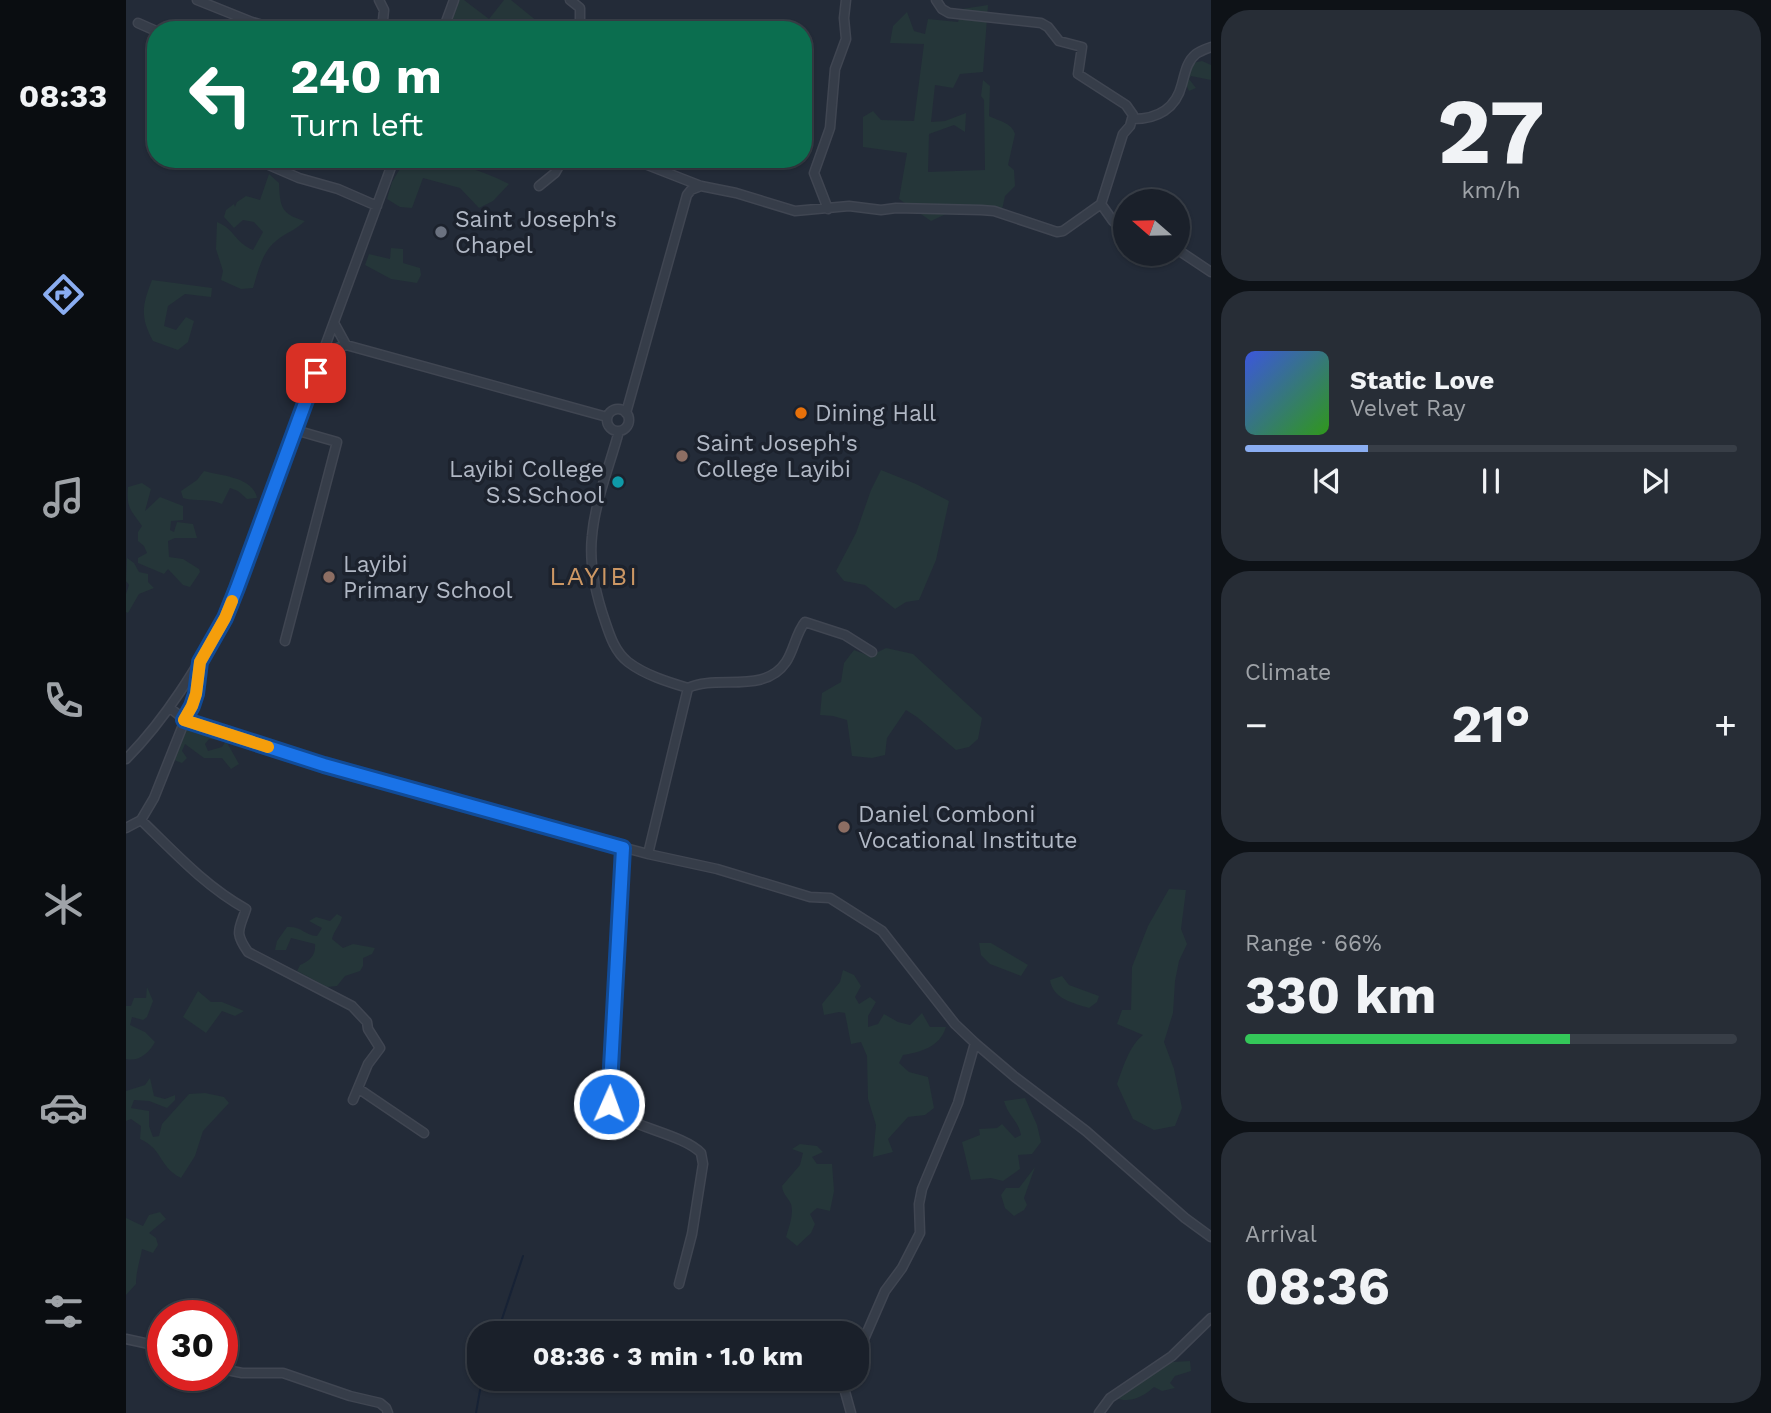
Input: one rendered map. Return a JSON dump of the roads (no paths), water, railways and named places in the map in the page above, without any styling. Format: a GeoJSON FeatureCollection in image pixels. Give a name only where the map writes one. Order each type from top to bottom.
{"type":"FeatureCollection","features":[{"type":"Feature","properties":{"kind":"street"},"geometry":{"type":"LineString","coordinates":[[197,0],[250,21]]}},
{"type":"Feature","properties":{"kind":"street"},"geometry":{"type":"LineString","coordinates":[[379,0],[384,10],[383,21]]}},
{"type":"Feature","properties":{"kind":"street"},"geometry":{"type":"LineString","coordinates":[[446,21],[454,0]]}},
{"type":"Feature","properties":{"kind":"street"},"geometry":{"type":"LineString","coordinates":[[570,0],[580,8],[580,21]]}},
{"type":"Feature","properties":{"kind":"street"},"geometry":{"type":"LineString","coordinates":[[828,209],[814,173],[830,128],[835,69],[846,39],[846,0]]}},
{"type":"Feature","properties":{"kind":"street"},"geometry":{"type":"LineString","coordinates":[[655,168],[701,186],[736,193],[794,211],[849,206],[881,210],[896,208],[994,211],[1057,232],[1063,231],[1101,204],[1123,134],[1133,120],[1131,110],[1078,74],[1082,47],[1059,41],[1048,27],[1041,23],[949,13],[942,9],[936,0]]}},
{"type":"Feature","properties":{"kind":"street"},"geometry":{"type":"LineString","coordinates":[[138,23],[147,28]]}},
{"type":"Feature","properties":{"kind":"street"},"geometry":{"type":"LineString","coordinates":[[1133,120],[1160,116],[1168,109],[1178,98],[1189,63],[1196,53],[1211,47]]}},
{"type":"Feature","properties":{"kind":"street"},"geometry":{"type":"LineString","coordinates":[[276,168],[338,189],[377,206]]}},
{"type":"Feature","properties":{"kind":"street"},"geometry":{"type":"LineString","coordinates":[[126,759],[170,708],[225,618],[391,168]]}},
{"type":"Feature","properties":{"kind":"street"},"geometry":{"type":"LineString","coordinates":[[539,186],[558,168]]}},
{"type":"Feature","properties":{"kind":"street"},"geometry":{"type":"LineString","coordinates":[[701,186],[687,195],[626,413],[628,423],[619,431],[592,535],[598,600],[611,641],[624,658],[642,671],[688,688],[699,683],[734,684],[772,673],[786,662],[805,622],[845,635],[872,652]]}},
{"type":"Feature","properties":{"kind":"street"},"geometry":{"type":"LineString","coordinates":[[1101,204],[1113,221]]}},
{"type":"Feature","properties":{"kind":"street"},"geometry":{"type":"LineString","coordinates":[[1190,258],[1211,272]]}},
{"type":"Feature","properties":{"kind":"street"},"geometry":{"type":"LineString","coordinates":[[334,323],[346,345]]}},
{"type":"Feature","properties":{"kind":"street"},"geometry":{"type":"LineString","coordinates":[[323,353],[346,345],[607,418]]}},
{"type":"Feature","properties":{"kind":"street"},"geometry":{"type":"LineString","coordinates":[[619,431],[612,430],[607,418],[613,410],[626,413]]}},
{"type":"Feature","properties":{"kind":"street"},"geometry":{"type":"LineString","coordinates":[[285,640],[337,442],[295,430]]}},
{"type":"Feature","properties":{"kind":"street"},"geometry":{"type":"LineString","coordinates":[[126,828],[141,820],[154,798],[192,706],[200,662]]}},
{"type":"Feature","properties":{"kind":"street"},"geometry":{"type":"LineString","coordinates":[[648,855],[688,688]]}},
{"type":"Feature","properties":{"kind":"street"},"geometry":{"type":"LineString","coordinates":[[170,708],[184,720],[324,765],[648,855],[717,869],[810,897],[830,898],[882,931],[955,1024],[975,1043],[1086,1130],[1185,1218],[1211,1237]]}},
{"type":"Feature","properties":{"kind":"street"},"geometry":{"type":"LineString","coordinates":[[141,820],[212,887],[246,909],[238,930],[239,937],[248,951],[346,1002],[366,1020],[368,1029],[380,1047],[368,1064],[353,1100]]}},
{"type":"Feature","properties":{"kind":"street"},"geometry":{"type":"LineString","coordinates":[[623,848],[609,1104],[615,1115],[673,1137],[701,1153],[703,1164],[692,1234],[679,1284]]}},
{"type":"Feature","properties":{"kind":"street"},"geometry":{"type":"LineString","coordinates":[[869,1328],[885,1291],[902,1268],[920,1233],[919,1204],[922,1189],[958,1103],[975,1043]]}},
{"type":"Feature","properties":{"kind":"street"},"geometry":{"type":"LineString","coordinates":[[359,1088],[424,1133]]}},
{"type":"Feature","properties":{"kind":"street"},"geometry":{"type":"LineString","coordinates":[[1099,1413],[1110,1398],[1172,1356],[1211,1318]]}},
{"type":"Feature","properties":{"kind":"street"},"geometry":{"type":"LineString","coordinates":[[126,1339],[147,1344]]}},
{"type":"Feature","properties":{"kind":"street"},"geometry":{"type":"LineString","coordinates":[[238,1372],[284,1373],[350,1396],[380,1403],[388,1413]]}},
{"type":"Feature","properties":{"kind":"street"},"geometry":{"type":"LineString","coordinates":[[845,1391],[851,1413]]}},
{"type":"Feature","properties":{"kind":"waterway"},"geometry":{"type":"LineString","coordinates":[[501,1321],[523,1256]]}},
{"type":"Feature","properties":{"kind":"waterway"},"geometry":{"type":"LineString","coordinates":[[476,1413],[480,1391]]}},
{"type":"Feature","properties":{"kind":"place","name":"Saint Joseph's Chapel"},"geometry":{"type":"Point","coordinates":[441,232]}},
{"type":"Feature","properties":{"kind":"place","name":"Dining Hall"},"geometry":{"type":"Point","coordinates":[801,413]}},
{"type":"Feature","properties":{"kind":"place","name":"Saint Joseph's College Layibi"},"geometry":{"type":"Point","coordinates":[682,456]}},
{"type":"Feature","properties":{"kind":"place","name":"Layibi College S.S.School"},"geometry":{"type":"Point","coordinates":[618,482]}},
{"type":"Feature","properties":{"kind":"place","name":"Layibi Primary School"},"geometry":{"type":"Point","coordinates":[329,577]}},
{"type":"Feature","properties":{"kind":"place","name":"Daniel Comboni Vocational Institute"},"geometry":{"type":"Point","coordinates":[844,827]}},
{"type":"Feature","properties":{"kind":"district","name":"LAYIBI"},"geometry":{"type":"Point","coordinates":[594,576]}}]}
